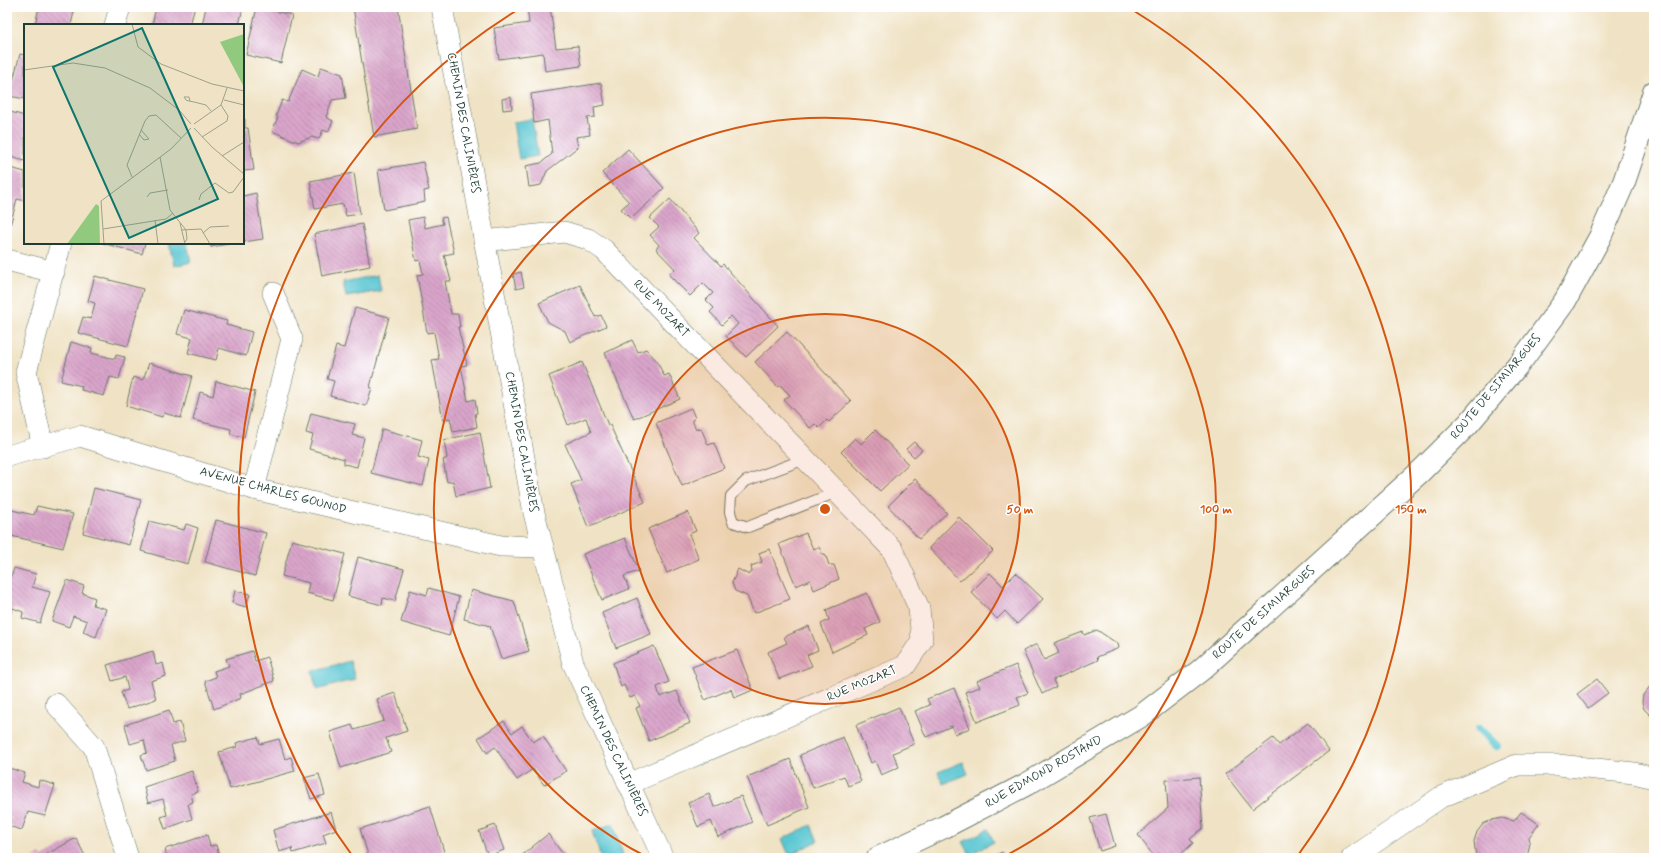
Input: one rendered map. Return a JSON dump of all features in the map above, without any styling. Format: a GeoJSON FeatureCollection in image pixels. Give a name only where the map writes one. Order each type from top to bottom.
{"type":"FeatureCollection","features":[{"type":"Feature","properties":{"kind":"street"},"geometry":{"type":"LineString","coordinates":[[115,24],[120,7]]}},
{"type":"Feature","properties":{"kind":"street","name":"CHEMIN DES CALINIÈRES"},"geometry":{"type":"LineString","coordinates":[[442,7],[534,514],[573,663],[663,858]]}},
{"type":"Feature","properties":{"kind":"street","name":"ROUTE DE SIMIARGUES"},"geometry":{"type":"LineString","coordinates":[[1201,670],[1421,471],[1468,424],[1522,360],[1565,301],[1600,237],[1624,182],[1654,92]]}},
{"type":"Feature","properties":{"kind":"street","name":"RUE MOZART"},"geometry":{"type":"LineString","coordinates":[[484,241],[564,232],[588,239],[599,246],[892,549],[919,608],[922,640],[905,666],[628,784]]}},
{"type":"Feature","properties":{"kind":"street"},"geometry":{"type":"LineString","coordinates":[[43,447],[26,372],[61,244]]}},
{"type":"Feature","properties":{"kind":"street"},"geometry":{"type":"LineString","coordinates":[[7,260],[54,272]]}},
{"type":"Feature","properties":{"kind":"street"},"geometry":{"type":"LineString","coordinates":[[254,489],[292,339],[273,293]]}},
{"type":"Feature","properties":{"kind":"street","name":"AVENUE CHARLES GOUNOD"},"geometry":{"type":"LineString","coordinates":[[7,456],[80,436],[254,489],[501,546],[543,547]]}},
{"type":"Feature","properties":{"kind":"street","name":"RUE EDMOND ROSTAND"},"geometry":{"type":"LineString","coordinates":[[878,858],[944,828],[1027,784],[1141,716],[1201,670]]}},
{"type":"Feature","properties":{"kind":"street"},"geometry":{"type":"LineString","coordinates":[[56,704],[94,746],[128,858]]}},
{"type":"Feature","properties":{"kind":"street"},"geometry":{"type":"LineString","coordinates":[[1352,858],[1441,797],[1517,765],[1558,765],[1634,773],[1654,778]]}},
{"type":"Feature","properties":{"kind":"lane"},"geometry":{"type":"LineString","coordinates":[[805,459],[746,481],[731,496],[730,512],[733,522],[748,527],[837,492]]}},
{"type":"Feature","properties":{"kind":"water"},"geometry":{"type":"Polygon","coordinates":[[[532,119],[538,156],[519,159],[513,122],[532,119]]]}},
{"type":"Feature","properties":{"kind":"water"},"geometry":{"type":"Polygon","coordinates":[[[169,244],[187,244],[191,262],[174,266],[169,244]]]}},
{"type":"Feature","properties":{"kind":"water"},"geometry":{"type":"Polygon","coordinates":[[[378,275],[381,291],[346,297],[343,282],[378,275]]]}},
{"type":"Feature","properties":{"kind":"water"},"geometry":{"type":"Polygon","coordinates":[[[350,661],[355,679],[317,690],[312,671],[350,661]]]}},
{"type":"Feature","properties":{"kind":"water"},"geometry":{"type":"Polygon","coordinates":[[[963,762],[968,774],[943,784],[938,772],[963,762]]]}},
{"type":"Feature","properties":{"kind":"water"},"geometry":{"type":"Polygon","coordinates":[[[613,824],[624,858],[601,858],[592,831],[613,824]]]}},
{"type":"Feature","properties":{"kind":"water"},"geometry":{"type":"Polygon","coordinates":[[[811,825],[818,841],[789,855],[782,839],[811,825]]]}},
{"type":"Feature","properties":{"kind":"water"},"geometry":{"type":"Polygon","coordinates":[[[988,829],[994,842],[970,854],[963,842],[988,829]]]}},
{"type":"Feature","properties":{"kind":"building"},"geometry":{"type":"Polygon","coordinates":[[[39,7],[75,7],[71,24],[35,24],[39,7]]]}},
{"type":"Feature","properties":{"kind":"building"},"geometry":{"type":"Polygon","coordinates":[[[156,7],[195,7],[190,24],[152,24],[156,7]]]}},
{"type":"Feature","properties":{"kind":"building"},"geometry":{"type":"Polygon","coordinates":[[[206,7],[243,7],[239,24],[202,24],[206,7]]]}},
{"type":"Feature","properties":{"kind":"building"},"geometry":{"type":"Polygon","coordinates":[[[257,7],[292,15],[281,63],[246,55],[257,7]]]}},
{"type":"Feature","properties":{"kind":"building"},"geometry":{"type":"Polygon","coordinates":[[[353,7],[398,7],[417,129],[374,137],[353,7]]]}},
{"type":"Feature","properties":{"kind":"building"},"geometry":{"type":"Polygon","coordinates":[[[527,7],[550,7],[556,48],[578,46],[581,66],[545,71],[543,53],[499,59],[494,28],[529,23],[527,7]]]}},
{"type":"Feature","properties":{"kind":"building"},"geometry":{"type":"Polygon","coordinates":[[[20,54],[24,55],[24,99],[9,96],[20,54]]]}},
{"type":"Feature","properties":{"kind":"building"},"geometry":{"type":"Polygon","coordinates":[[[321,67],[342,74],[346,98],[332,100],[326,117],[333,121],[328,132],[323,130],[319,139],[312,137],[298,142],[272,131],[278,117],[276,116],[282,100],[288,102],[302,69],[318,76],[321,67]]]}},
{"type":"Feature","properties":{"kind":"building"},"geometry":{"type":"Polygon","coordinates":[[[601,83],[605,105],[594,107],[595,117],[587,118],[590,135],[576,137],[578,147],[547,171],[541,185],[529,187],[526,166],[541,163],[552,154],[548,120],[534,123],[531,94],[601,83]]]}},
{"type":"Feature","properties":{"kind":"building"},"geometry":{"type":"Polygon","coordinates":[[[511,97],[512,109],[503,110],[502,99],[511,97]]]}},
{"type":"Feature","properties":{"kind":"building"},"geometry":{"type":"Polygon","coordinates":[[[7,111],[24,116],[24,161],[7,156],[7,111]]]}},
{"type":"Feature","properties":{"kind":"building"},"geometry":{"type":"Polygon","coordinates":[[[244,119],[245,128],[248,128],[254,170],[244,171],[244,119]]]}},
{"type":"Feature","properties":{"kind":"building"},"geometry":{"type":"Polygon","coordinates":[[[628,149],[664,188],[631,219],[621,209],[629,202],[602,173],[628,149]]]}},
{"type":"Feature","properties":{"kind":"building"},"geometry":{"type":"Polygon","coordinates":[[[423,162],[429,190],[424,191],[425,202],[384,210],[378,170],[423,162]]]}},
{"type":"Feature","properties":{"kind":"building"},"geometry":{"type":"Polygon","coordinates":[[[7,167],[24,172],[24,201],[17,199],[10,226],[7,225],[7,167]]]}},
{"type":"Feature","properties":{"kind":"building"},"geometry":{"type":"Polygon","coordinates":[[[354,173],[360,214],[346,216],[343,204],[315,209],[310,181],[354,173]]]}},
{"type":"Feature","properties":{"kind":"building"},"geometry":{"type":"Polygon","coordinates":[[[256,193],[263,239],[244,242],[244,196],[256,193]]]}},
{"type":"Feature","properties":{"kind":"building"},"geometry":{"type":"Polygon","coordinates":[[[670,199],[699,233],[694,238],[721,266],[723,264],[778,326],[746,357],[726,336],[738,324],[731,316],[722,325],[710,312],[714,308],[706,300],[713,293],[703,283],[690,296],[669,275],[675,269],[656,249],[659,245],[650,235],[659,227],[650,218],[670,199]]]}},
{"type":"Feature","properties":{"kind":"building"},"geometry":{"type":"Polygon","coordinates":[[[423,217],[425,228],[443,224],[441,218],[446,217],[454,253],[444,255],[451,281],[445,281],[451,314],[458,314],[460,327],[458,327],[467,365],[461,366],[468,401],[475,399],[477,413],[475,414],[477,427],[453,432],[450,418],[443,420],[432,360],[439,359],[434,332],[427,333],[417,275],[423,274],[420,260],[416,261],[408,220],[423,217]]]}},
{"type":"Feature","properties":{"kind":"building"},"geometry":{"type":"Polygon","coordinates":[[[362,224],[370,266],[322,276],[314,234],[362,224]]]}},
{"type":"Feature","properties":{"kind":"building"},"geometry":{"type":"Polygon","coordinates":[[[107,244],[145,244],[142,254],[107,244]]]}},
{"type":"Feature","properties":{"kind":"building"},"geometry":{"type":"Polygon","coordinates":[[[210,244],[229,244],[211,247],[210,244]]]}},
{"type":"Feature","properties":{"kind":"building"},"geometry":{"type":"Polygon","coordinates":[[[521,272],[524,287],[516,289],[513,274],[521,272]]]}},
{"type":"Feature","properties":{"kind":"building"},"geometry":{"type":"Polygon","coordinates":[[[95,276],[143,289],[128,346],[78,333],[83,317],[91,319],[95,303],[88,301],[95,276]]]}},
{"type":"Feature","properties":{"kind":"building"},"geometry":{"type":"Polygon","coordinates":[[[580,285],[595,317],[601,315],[606,326],[570,342],[565,331],[548,322],[539,303],[580,285]]]}},
{"type":"Feature","properties":{"kind":"building"},"geometry":{"type":"Polygon","coordinates":[[[355,308],[389,317],[370,387],[372,388],[366,406],[330,396],[334,381],[327,379],[336,346],[344,348],[355,308]]]}},
{"type":"Feature","properties":{"kind":"building"},"geometry":{"type":"Polygon","coordinates":[[[184,310],[227,321],[226,325],[252,332],[246,356],[219,348],[216,360],[188,353],[192,338],[177,334],[184,310]]]}},
{"type":"Feature","properties":{"kind":"building"},"geometry":{"type":"Polygon","coordinates":[[[787,332],[851,401],[829,422],[827,420],[819,428],[815,424],[810,428],[784,400],[790,395],[780,385],[778,387],[755,362],[787,332]]]}},
{"type":"Feature","properties":{"kind":"building"},"geometry":{"type":"Polygon","coordinates":[[[632,340],[638,352],[646,349],[657,361],[664,376],[669,374],[680,399],[634,419],[605,353],[632,340]]]}},
{"type":"Feature","properties":{"kind":"building"},"geometry":{"type":"Polygon","coordinates":[[[71,342],[92,348],[91,353],[115,359],[116,355],[125,357],[119,379],[110,377],[104,396],[81,390],[82,386],[61,381],[71,342]]]}},
{"type":"Feature","properties":{"kind":"building"},"geometry":{"type":"Polygon","coordinates":[[[582,362],[608,425],[610,425],[645,502],[588,527],[571,484],[581,480],[565,444],[591,432],[586,418],[568,425],[549,376],[582,362]]]}},
{"type":"Feature","properties":{"kind":"building"},"geometry":{"type":"Polygon","coordinates":[[[149,363],[192,376],[181,418],[164,413],[162,417],[126,406],[133,377],[143,380],[149,363]]]}},
{"type":"Feature","properties":{"kind":"building"},"geometry":{"type":"Polygon","coordinates":[[[216,381],[255,392],[244,437],[230,434],[231,429],[193,420],[200,392],[213,396],[216,381]]]}},
{"type":"Feature","properties":{"kind":"building"},"geometry":{"type":"Polygon","coordinates":[[[691,408],[695,418],[692,420],[696,429],[701,428],[708,445],[714,443],[724,468],[682,486],[656,423],[691,408]]]}},
{"type":"Feature","properties":{"kind":"building"},"geometry":{"type":"Polygon","coordinates":[[[311,413],[355,424],[352,435],[364,438],[357,467],[344,464],[344,459],[309,449],[313,435],[306,433],[311,413]]]}},
{"type":"Feature","properties":{"kind":"building"},"geometry":{"type":"Polygon","coordinates":[[[382,429],[422,440],[418,457],[429,460],[423,486],[371,473],[382,429]]]}},
{"type":"Feature","properties":{"kind":"building"},"geometry":{"type":"Polygon","coordinates":[[[875,430],[908,464],[880,491],[841,452],[855,438],[861,444],[875,430]]]}},
{"type":"Feature","properties":{"kind":"building"},"geometry":{"type":"Polygon","coordinates":[[[480,432],[490,488],[456,496],[453,481],[447,482],[443,460],[447,458],[444,440],[480,432]]]}},
{"type":"Feature","properties":{"kind":"building"},"geometry":{"type":"Polygon","coordinates":[[[914,442],[922,450],[914,457],[906,449],[914,442]]]}},
{"type":"Feature","properties":{"kind":"building"},"geometry":{"type":"Polygon","coordinates":[[[915,479],[947,513],[919,539],[888,506],[915,479]]]}},
{"type":"Feature","properties":{"kind":"building"},"geometry":{"type":"Polygon","coordinates":[[[94,488],[141,500],[129,545],[83,533],[94,488]]]}},
{"type":"Feature","properties":{"kind":"building"},"geometry":{"type":"Polygon","coordinates":[[[37,506],[73,514],[63,548],[7,535],[7,509],[34,515],[37,506]]]}},
{"type":"Feature","properties":{"kind":"building"},"geometry":{"type":"Polygon","coordinates":[[[688,512],[696,531],[689,534],[699,559],[667,573],[648,529],[688,512]]]}},
{"type":"Feature","properties":{"kind":"building"},"geometry":{"type":"Polygon","coordinates":[[[959,517],[993,551],[960,581],[929,548],[959,517]]]}},
{"type":"Feature","properties":{"kind":"building"},"geometry":{"type":"Polygon","coordinates":[[[216,520],[266,533],[255,576],[205,562],[216,520]]]}},
{"type":"Feature","properties":{"kind":"building"},"geometry":{"type":"Polygon","coordinates":[[[149,521],[184,530],[186,524],[198,528],[188,564],[141,551],[149,521]]]}},
{"type":"Feature","properties":{"kind":"building"},"geometry":{"type":"Polygon","coordinates":[[[806,533],[813,549],[819,547],[822,554],[825,554],[829,565],[834,565],[839,579],[814,590],[810,580],[796,586],[779,544],[806,533]]]}},
{"type":"Feature","properties":{"kind":"building"},"geometry":{"type":"Polygon","coordinates":[[[625,538],[639,571],[624,576],[629,589],[602,600],[583,554],[625,538]]]}},
{"type":"Feature","properties":{"kind":"building"},"geometry":{"type":"Polygon","coordinates":[[[292,540],[345,554],[333,600],[307,593],[309,583],[282,576],[292,540]]]}},
{"type":"Feature","properties":{"kind":"building"},"geometry":{"type":"Polygon","coordinates":[[[769,549],[790,599],[754,613],[747,596],[735,591],[732,583],[738,569],[749,575],[752,571],[751,566],[762,562],[759,553],[769,549]]]}},
{"type":"Feature","properties":{"kind":"building"},"geometry":{"type":"Polygon","coordinates":[[[358,557],[404,569],[395,601],[383,598],[382,605],[348,596],[358,557]]]}},
{"type":"Feature","properties":{"kind":"building"},"geometry":{"type":"Polygon","coordinates":[[[14,568],[36,574],[32,587],[50,592],[40,623],[22,618],[23,612],[13,608],[7,621],[7,574],[12,575],[14,568]]]}},
{"type":"Feature","properties":{"kind":"building"},"geometry":{"type":"Polygon","coordinates":[[[990,573],[1003,586],[1016,573],[1043,599],[1017,624],[1005,611],[997,619],[971,592],[990,573]]]}},
{"type":"Feature","properties":{"kind":"building"},"geometry":{"type":"Polygon","coordinates":[[[67,580],[84,586],[82,593],[95,598],[93,605],[106,609],[96,637],[83,632],[87,621],[73,616],[69,627],[52,621],[67,580]]]}},
{"type":"Feature","properties":{"kind":"building"},"geometry":{"type":"Polygon","coordinates":[[[429,588],[459,597],[449,636],[401,622],[410,590],[427,595],[429,588]]]}},
{"type":"Feature","properties":{"kind":"building"},"geometry":{"type":"Polygon","coordinates":[[[471,590],[514,601],[529,651],[501,659],[490,626],[464,619],[471,590]]]}},
{"type":"Feature","properties":{"kind":"building"},"geometry":{"type":"Polygon","coordinates":[[[235,591],[250,594],[246,607],[232,603],[235,591]]]}},
{"type":"Feature","properties":{"kind":"building"},"geometry":{"type":"Polygon","coordinates":[[[867,593],[880,622],[865,629],[868,635],[832,652],[821,624],[829,620],[826,610],[867,593]]]}},
{"type":"Feature","properties":{"kind":"building"},"geometry":{"type":"Polygon","coordinates":[[[637,598],[651,634],[616,648],[602,613],[637,598]]]}},
{"type":"Feature","properties":{"kind":"building"},"geometry":{"type":"Polygon","coordinates":[[[809,626],[818,650],[807,655],[812,666],[779,679],[768,652],[787,643],[784,637],[809,626]]]}},
{"type":"Feature","properties":{"kind":"building"},"geometry":{"type":"Polygon","coordinates":[[[1097,630],[1118,644],[1119,648],[1097,657],[1098,660],[1053,680],[1056,687],[1042,694],[1023,651],[1037,644],[1044,660],[1059,653],[1054,643],[1083,632],[1084,635],[1097,630]]]}},
{"type":"Feature","properties":{"kind":"building"},"geometry":{"type":"Polygon","coordinates":[[[654,646],[669,682],[657,687],[660,697],[677,691],[690,723],[649,741],[636,708],[640,706],[635,696],[630,698],[624,685],[621,687],[613,663],[654,646]]]}},
{"type":"Feature","properties":{"kind":"building"},"geometry":{"type":"Polygon","coordinates":[[[737,650],[753,690],[734,698],[731,689],[705,700],[692,667],[737,650]]]}},
{"type":"Feature","properties":{"kind":"building"},"geometry":{"type":"Polygon","coordinates":[[[153,651],[156,665],[163,663],[166,676],[151,681],[156,699],[127,709],[121,692],[128,690],[125,677],[112,681],[107,665],[153,651]]]}},
{"type":"Feature","properties":{"kind":"building"},"geometry":{"type":"Polygon","coordinates":[[[252,651],[255,661],[267,657],[274,681],[240,694],[241,698],[214,709],[205,681],[216,677],[214,671],[229,666],[226,659],[252,651]]]}},
{"type":"Feature","properties":{"kind":"building"},"geometry":{"type":"Polygon","coordinates":[[[1016,665],[1028,693],[1017,697],[1020,705],[977,722],[965,692],[980,687],[977,681],[1016,665]]]}},
{"type":"Feature","properties":{"kind":"building"},"geometry":{"type":"Polygon","coordinates":[[[1597,679],[1608,693],[1588,708],[1577,694],[1597,679]]]}},
{"type":"Feature","properties":{"kind":"building"},"geometry":{"type":"Polygon","coordinates":[[[1653,683],[1654,719],[1644,709],[1642,702],[1643,695],[1653,683]]]}},
{"type":"Feature","properties":{"kind":"building"},"geometry":{"type":"Polygon","coordinates":[[[954,688],[970,728],[955,734],[952,726],[926,737],[915,711],[930,705],[927,699],[954,688]]]}},
{"type":"Feature","properties":{"kind":"building"},"geometry":{"type":"Polygon","coordinates":[[[395,693],[407,731],[386,738],[391,752],[341,768],[330,732],[352,725],[354,730],[384,721],[377,699],[395,693]]]}},
{"type":"Feature","properties":{"kind":"building"},"geometry":{"type":"Polygon","coordinates":[[[899,707],[914,744],[893,753],[899,767],[881,775],[875,761],[871,763],[856,725],[899,707]]]}},
{"type":"Feature","properties":{"kind":"building"},"geometry":{"type":"Polygon","coordinates":[[[169,710],[173,724],[180,722],[185,741],[171,745],[175,761],[146,770],[141,755],[147,753],[144,740],[130,744],[125,725],[169,710]]]}},
{"type":"Feature","properties":{"kind":"building"},"geometry":{"type":"Polygon","coordinates":[[[504,721],[512,733],[522,726],[533,742],[543,736],[566,771],[544,785],[533,769],[517,780],[495,747],[487,753],[478,738],[504,721]]]}},
{"type":"Feature","properties":{"kind":"building"},"geometry":{"type":"Polygon","coordinates":[[[1308,723],[1329,751],[1252,809],[1225,774],[1273,738],[1279,745],[1308,723]]]}},
{"type":"Feature","properties":{"kind":"building"},"geometry":{"type":"Polygon","coordinates":[[[258,737],[260,744],[279,739],[285,759],[291,757],[295,771],[230,789],[219,752],[237,747],[236,743],[258,737]]]}},
{"type":"Feature","properties":{"kind":"building"},"geometry":{"type":"Polygon","coordinates":[[[843,737],[861,781],[848,786],[844,776],[813,788],[800,755],[843,737]]]}},
{"type":"Feature","properties":{"kind":"building"},"geometry":{"type":"Polygon","coordinates":[[[790,759],[809,807],[767,825],[747,777],[790,759]]]}},
{"type":"Feature","properties":{"kind":"building"},"geometry":{"type":"Polygon","coordinates":[[[9,768],[25,773],[22,782],[38,787],[39,780],[55,785],[45,816],[28,812],[22,830],[8,826],[11,818],[7,817],[7,773],[9,768]]]}},
{"type":"Feature","properties":{"kind":"building"},"geometry":{"type":"Polygon","coordinates":[[[192,771],[198,792],[191,794],[193,802],[188,804],[192,819],[165,829],[161,817],[167,815],[163,799],[148,803],[144,787],[192,771]]]}},
{"type":"Feature","properties":{"kind":"building"},"geometry":{"type":"Polygon","coordinates":[[[319,774],[325,795],[311,799],[304,778],[319,774]]]}},
{"type":"Feature","properties":{"kind":"building"},"geometry":{"type":"Polygon","coordinates":[[[1199,777],[1203,828],[1190,839],[1193,843],[1177,858],[1148,858],[1152,854],[1138,835],[1168,808],[1166,780],[1199,777]]]}},
{"type":"Feature","properties":{"kind":"building"},"geometry":{"type":"Polygon","coordinates":[[[709,794],[714,807],[741,796],[752,822],[718,837],[711,821],[698,827],[688,803],[709,794]]]}},
{"type":"Feature","properties":{"kind":"building"},"geometry":{"type":"Polygon","coordinates":[[[430,806],[446,858],[369,858],[360,829],[430,806]]]}},
{"type":"Feature","properties":{"kind":"building"},"geometry":{"type":"Polygon","coordinates":[[[331,812],[336,829],[323,834],[326,843],[293,853],[292,848],[279,852],[273,830],[331,812]]]}},
{"type":"Feature","properties":{"kind":"building"},"geometry":{"type":"Polygon","coordinates":[[[1521,812],[1539,824],[1529,837],[1530,843],[1527,858],[1476,858],[1474,841],[1477,832],[1483,824],[1502,818],[1514,821],[1521,812]]]}},
{"type":"Feature","properties":{"kind":"building"},"geometry":{"type":"Polygon","coordinates":[[[1106,814],[1115,846],[1100,851],[1090,818],[1106,814]]]}},
{"type":"Feature","properties":{"kind":"building"},"geometry":{"type":"Polygon","coordinates":[[[495,825],[504,850],[488,856],[479,831],[495,825]]]}},
{"type":"Feature","properties":{"kind":"building"},"geometry":{"type":"Polygon","coordinates":[[[548,834],[566,858],[519,858],[537,843],[548,834]]]}},
{"type":"Feature","properties":{"kind":"building"},"geometry":{"type":"Polygon","coordinates":[[[207,835],[210,846],[216,845],[220,858],[167,858],[165,849],[207,835]]]}},
{"type":"Feature","properties":{"kind":"building"},"geometry":{"type":"Polygon","coordinates":[[[76,838],[85,856],[82,858],[33,858],[40,854],[42,857],[76,838]]]}},
{"type":"Feature","properties":{"kind":"building"},"geometry":{"type":"Polygon","coordinates":[[[1002,852],[1005,858],[989,858],[1002,852]]]}},
{"type":"Feature","properties":{"kind":"waterway"},"geometry":{"type":"LineString","coordinates":[[1479,729],[1497,746]]}}]}
